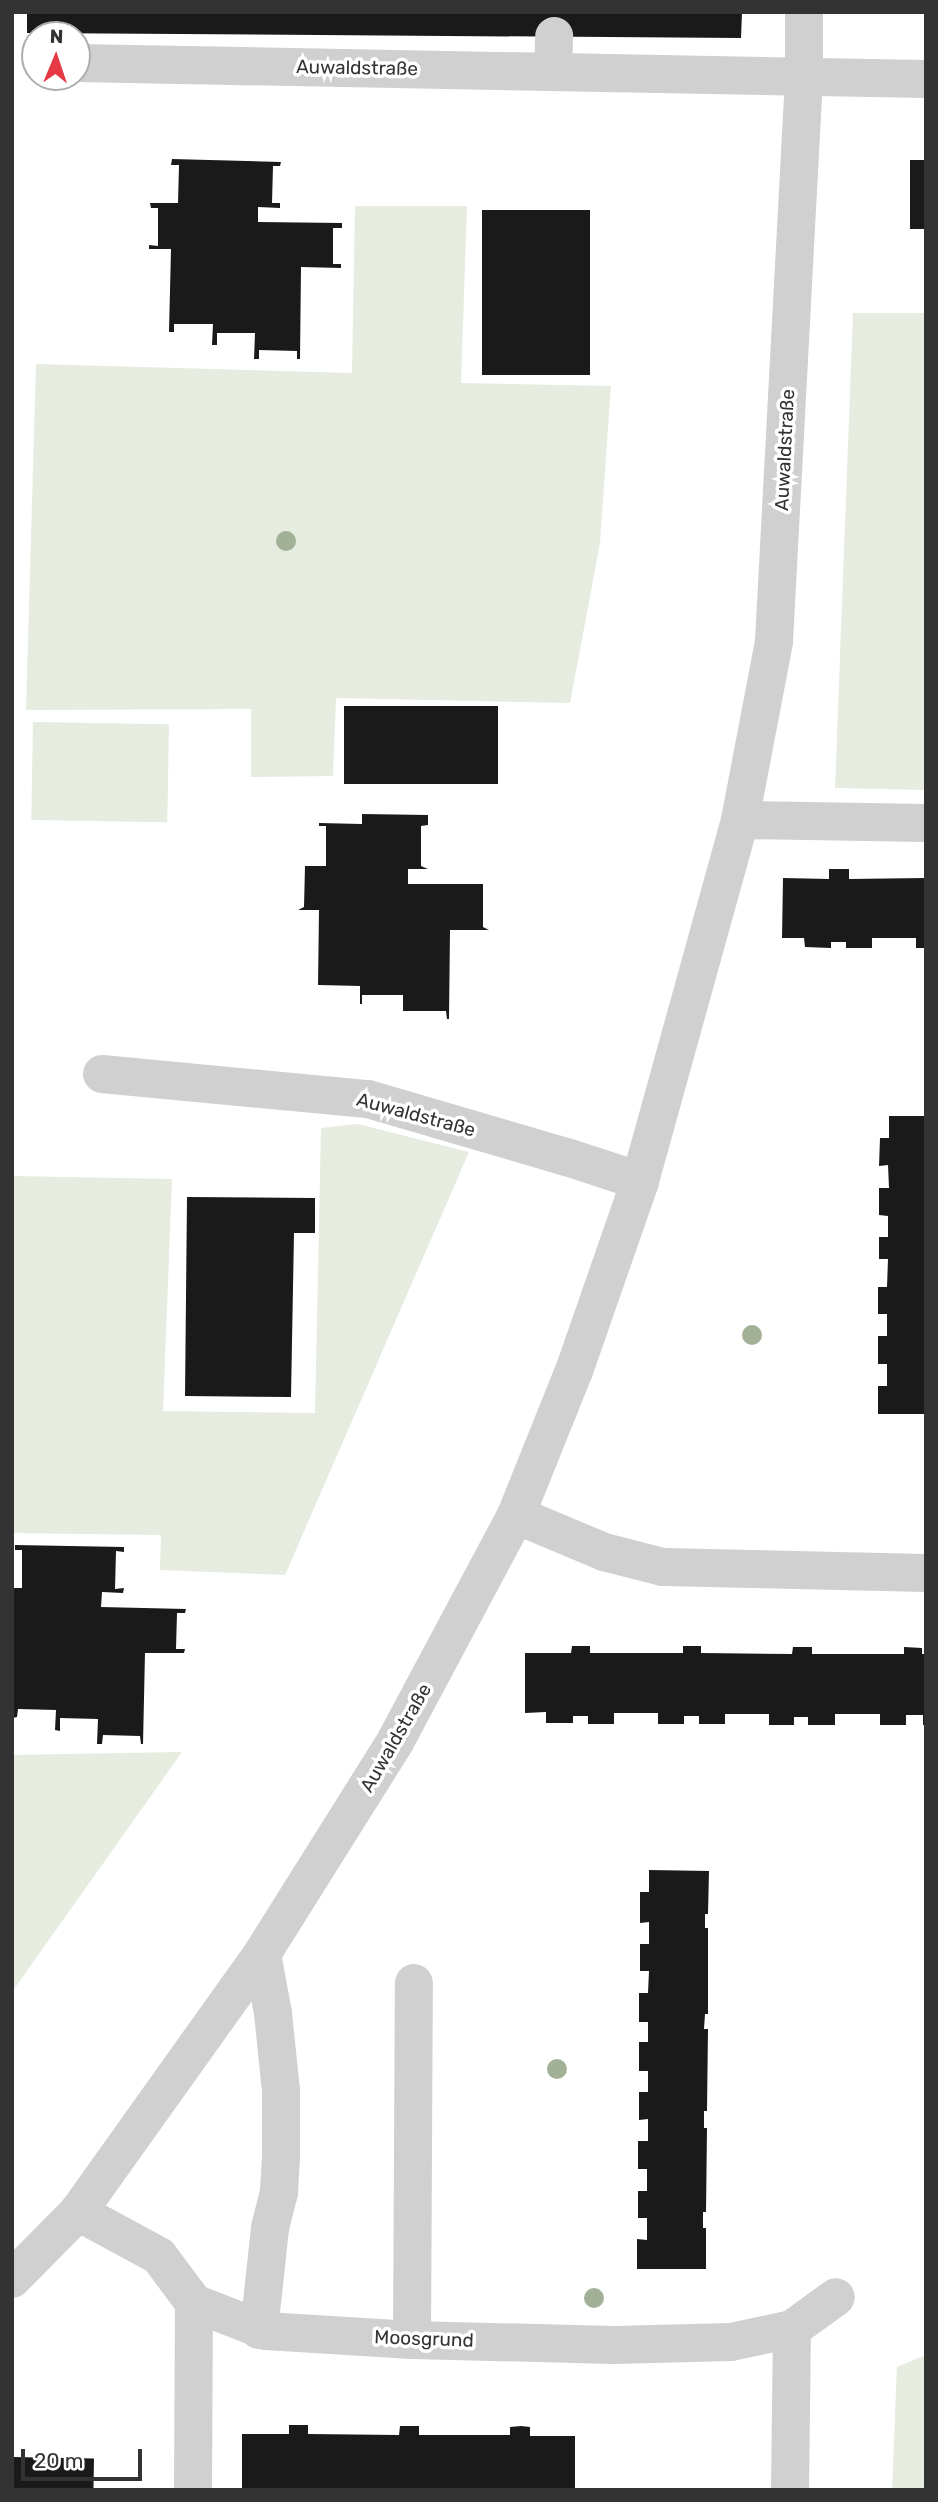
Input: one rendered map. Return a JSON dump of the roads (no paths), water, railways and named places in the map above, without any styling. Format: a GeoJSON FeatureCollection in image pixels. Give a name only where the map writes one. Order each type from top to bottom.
{"type":"FeatureCollection","features":[{"type":"Feature","properties":{"kind":"street","name":"Auwaldstraße"},"geometry":{"type":"LineString","coordinates":[[12,2279],[78,2212],[262,1954],[396,1740],[516,1515],[574,1371],[640,1181],[740,820],[774,641],[804,78],[804,12]]}},
{"type":"Feature","properties":{"kind":"street","name":"Auwaldstraße"},"geometry":{"type":"LineString","coordinates":[[91,63],[554,54],[804,78],[926,79]]}},
{"type":"Feature","properties":{"kind":"street"},"geometry":{"type":"LineString","coordinates":[[740,820],[926,823]]}},
{"type":"Feature","properties":{"kind":"street","name":"Auwaldstraße"},"geometry":{"type":"LineString","coordinates":[[102,1074],[368,1099],[640,1181]]}},
{"type":"Feature","properties":{"kind":"street"},"geometry":{"type":"LineString","coordinates":[[516,1515],[604,1552],[663,1567],[926,1573]]}},
{"type":"Feature","properties":{"kind":"street"},"geometry":{"type":"LineString","coordinates":[[259,2330],[270,2228],[279,2193],[281,2159],[281,2091],[273,2013],[262,1954]]}},
{"type":"Feature","properties":{"kind":"street"},"geometry":{"type":"LineString","coordinates":[[412,2340],[414,1983]]}},
{"type":"Feature","properties":{"kind":"street"},"geometry":{"type":"LineString","coordinates":[[78,2212],[159,2256],[194,2303],[193,2490]]}},
{"type":"Feature","properties":{"kind":"street","name":"Moosgrund"},"geometry":{"type":"LineString","coordinates":[[194,2303],[259,2330],[412,2340],[614,2346],[731,2342],[792,2329],[836,2297]]}},
{"type":"Feature","properties":{"kind":"street"},"geometry":{"type":"LineString","coordinates":[[790,2490],[792,2329]]}}]}
